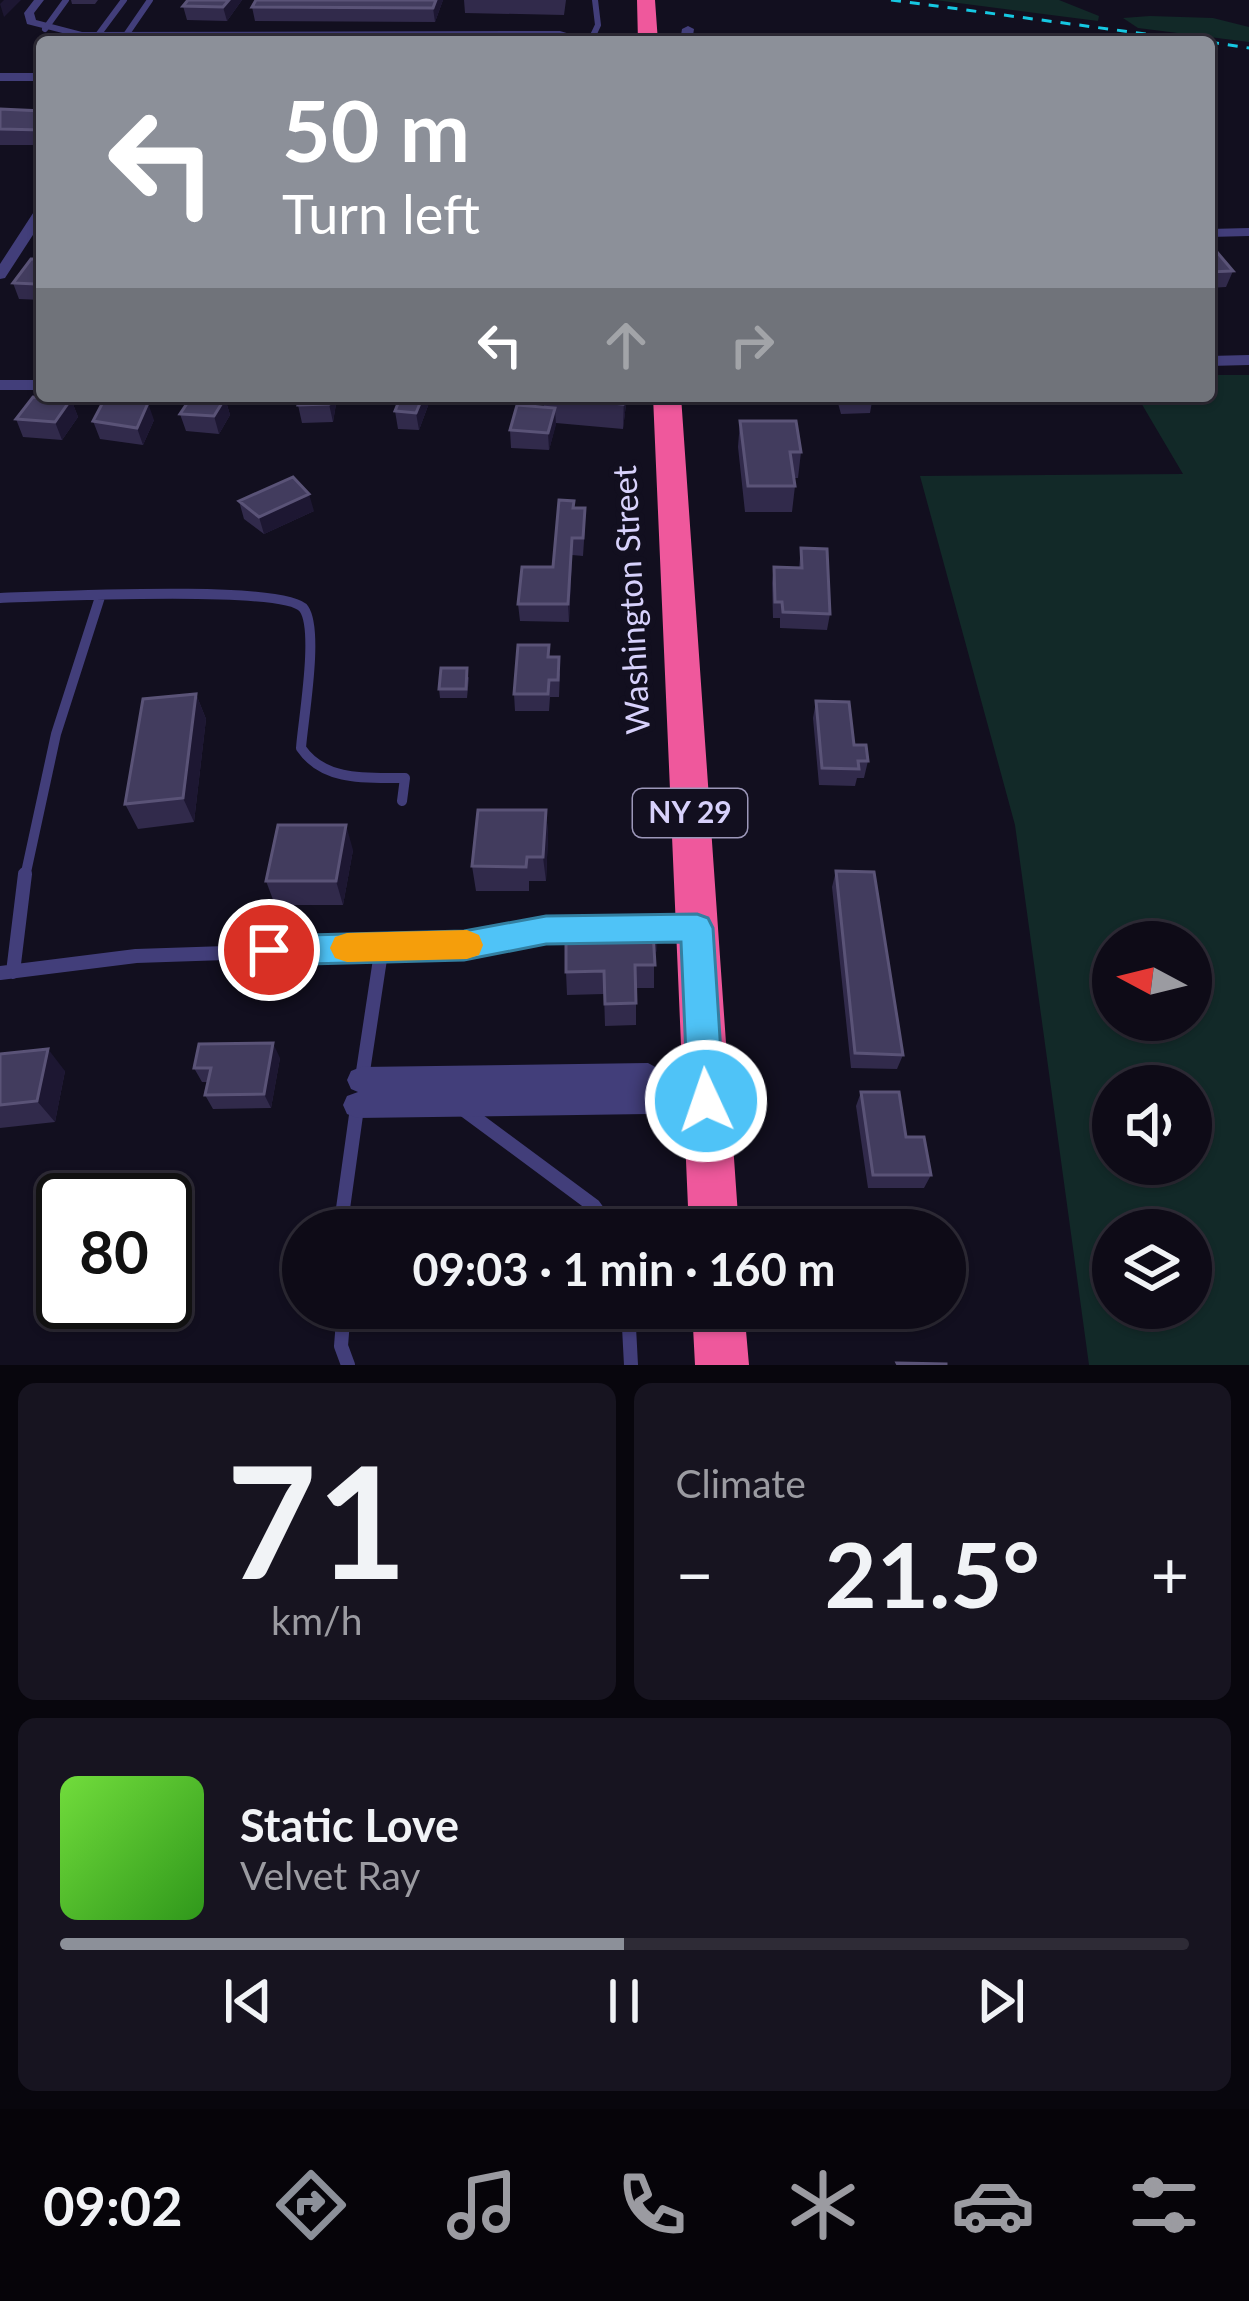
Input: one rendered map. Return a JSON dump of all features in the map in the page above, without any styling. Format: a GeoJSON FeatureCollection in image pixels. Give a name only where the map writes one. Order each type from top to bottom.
{"type":"FeatureCollection","features":[{"type":"Feature","properties":{"kind":"highway"},"geometry":{"type":"LineString","coordinates":[[646,0],[648,36]]}},
{"type":"Feature","properties":{"kind":"highway","name":"Washington Street"},"geometry":{"type":"LineString","coordinates":[[667,402],[697,928],[687,1090],[710,1209]]}},
{"type":"Feature","properties":{"kind":"highway"},"geometry":{"type":"LineString","coordinates":[[719,1329],[722,1365]]}},
{"type":"Feature","properties":{"kind":"street"},"geometry":{"type":"LineString","coordinates":[[39,0],[29,13],[32,22],[45,29],[98,35],[568,36]]}},
{"type":"Feature","properties":{"kind":"street"},"geometry":{"type":"LineString","coordinates":[[0,76],[36,76]]}},
{"type":"Feature","properties":{"kind":"street"},"geometry":{"type":"LineString","coordinates":[[0,275],[36,219]]}},
{"type":"Feature","properties":{"kind":"street"},"geometry":{"type":"LineString","coordinates":[[1215,233],[1249,232]]}},
{"type":"Feature","properties":{"kind":"street"},"geometry":{"type":"LineString","coordinates":[[1215,361],[1249,360]]}},
{"type":"Feature","properties":{"kind":"street"},"geometry":{"type":"LineString","coordinates":[[0,385],[36,385]]}},
{"type":"Feature","properties":{"kind":"street"},"geometry":{"type":"LineString","coordinates":[[359,1092],[648,1076],[687,1090]]}},
{"type":"Feature","properties":{"kind":"street"},"geometry":{"type":"LineString","coordinates":[[359,1092],[456,1104],[648,1101],[687,1090]]}},
{"type":"Feature","properties":{"kind":"lane"},"geometry":{"type":"LineString","coordinates":[[45,29],[66,0]]}},
{"type":"Feature","properties":{"kind":"lane"},"geometry":{"type":"LineString","coordinates":[[98,35],[124,0]]}},
{"type":"Feature","properties":{"kind":"lane"},"geometry":{"type":"LineString","coordinates":[[126,35],[150,0]]}},
{"type":"Feature","properties":{"kind":"lane"},"geometry":{"type":"LineString","coordinates":[[593,36],[598,25],[595,0]]}},
{"type":"Feature","properties":{"kind":"lane"},"geometry":{"type":"LineString","coordinates":[[0,598],[247,593],[293,601],[304,609],[310,629],[301,748],[307,759],[335,773],[405,778],[402,801]]}},
{"type":"Feature","properties":{"kind":"lane"},"geometry":{"type":"LineString","coordinates":[[100,597],[74,667],[55,739],[7,972],[136,956],[464,945],[546,930],[617,929]]}},
{"type":"Feature","properties":{"kind":"lane"},"geometry":{"type":"LineString","coordinates":[[641,929],[697,928]]}},
{"type":"Feature","properties":{"kind":"lane"},"geometry":{"type":"LineString","coordinates":[[343,1209],[382,946]]}},
{"type":"Feature","properties":{"kind":"lane"},"geometry":{"type":"LineString","coordinates":[[456,1104],[596,1209]]}},
{"type":"Feature","properties":{"kind":"lane"},"geometry":{"type":"LineString","coordinates":[[342,1329],[341,1346],[348,1365]]}},
{"type":"Feature","properties":{"kind":"lane"},"geometry":{"type":"LineString","coordinates":[[629,1329],[631,1365]]}},
{"type":"Feature","properties":{"kind":"green space"},"geometry":{"type":"Polygon","coordinates":[[[935,0],[1059,0],[1099,16],[1098,21],[935,0]]]}},
{"type":"Feature","properties":{"kind":"green space"},"geometry":{"type":"Polygon","coordinates":[[[1123,18],[1213,18],[1249,27],[1249,42],[1138,28],[1123,18]]]}},
{"type":"Feature","properties":{"kind":"green space"},"geometry":{"type":"Polygon","coordinates":[[[1215,375],[1249,375],[1249,1365],[1089,1365],[1015,825],[920,476],[1183,474],[1141,402],[1215,402],[1215,375]]]}},
{"type":"Feature","properties":{"kind":"building"},"geometry":{"type":"Polygon","coordinates":[[[188,0],[229,0],[223,7],[183,6],[188,0]]]}},
{"type":"Feature","properties":{"kind":"building"},"geometry":{"type":"Polygon","coordinates":[[[256,0],[436,0],[433,8],[252,7],[256,0]]]}},
{"type":"Feature","properties":{"kind":"building"},"geometry":{"type":"Polygon","coordinates":[[[0,109],[36,111],[36,130],[0,129],[0,109]]]}},
{"type":"Feature","properties":{"kind":"building"},"geometry":{"type":"Polygon","coordinates":[[[1215,250],[1233,271],[1215,272],[1215,250]]]}},
{"type":"Feature","properties":{"kind":"building"},"geometry":{"type":"Polygon","coordinates":[[[31,259],[36,259],[35,284],[13,283],[31,259]]]}},
{"type":"Feature","properties":{"kind":"building"},"geometry":{"type":"Polygon","coordinates":[[[33,397],[36,402],[69,402],[55,422],[16,419],[33,397]]]}},
{"type":"Feature","properties":{"kind":"building"},"geometry":{"type":"Polygon","coordinates":[[[103,402],[148,403],[137,428],[93,421],[103,402]]]}},
{"type":"Feature","properties":{"kind":"building"},"geometry":{"type":"Polygon","coordinates":[[[188,402],[223,402],[214,416],[180,414],[188,402]]]}},
{"type":"Feature","properties":{"kind":"building"},"geometry":{"type":"Polygon","coordinates":[[[399,402],[421,402],[416,413],[395,411],[399,402]]]}},
{"type":"Feature","properties":{"kind":"building"},"geometry":{"type":"Polygon","coordinates":[[[517,405],[555,408],[548,433],[510,430],[517,405]]]}},
{"type":"Feature","properties":{"kind":"building"},"geometry":{"type":"Polygon","coordinates":[[[740,421],[796,421],[801,452],[790,452],[795,486],[748,486],[740,421]]]}},
{"type":"Feature","properties":{"kind":"building"},"geometry":{"type":"Polygon","coordinates":[[[293,477],[309,494],[259,517],[239,501],[293,477]]]}},
{"type":"Feature","properties":{"kind":"building"},"geometry":{"type":"Polygon","coordinates":[[[559,500],[585,508],[583,538],[572,538],[568,604],[518,604],[522,567],[553,567],[559,500]]]}},
{"type":"Feature","properties":{"kind":"building"},"geometry":{"type":"Polygon","coordinates":[[[801,548],[827,549],[830,614],[783,612],[782,602],[775,602],[774,567],[802,568],[801,548]]]}},
{"type":"Feature","properties":{"kind":"building"},"geometry":{"type":"Polygon","coordinates":[[[518,645],[549,645],[548,657],[559,657],[558,680],[549,680],[548,694],[514,694],[518,645]]]}},
{"type":"Feature","properties":{"kind":"building"},"geometry":{"type":"Polygon","coordinates":[[[441,668],[467,668],[466,689],[439,689],[441,668]]]}},
{"type":"Feature","properties":{"kind":"building"},"geometry":{"type":"Polygon","coordinates":[[[196,694],[183,798],[125,804],[143,699],[196,694]]]}},
{"type":"Feature","properties":{"kind":"building"},"geometry":{"type":"Polygon","coordinates":[[[816,701],[849,702],[854,745],[866,745],[868,761],[858,761],[859,769],[822,768],[816,701]]]}},
{"type":"Feature","properties":{"kind":"building"},"geometry":{"type":"Polygon","coordinates":[[[478,810],[546,810],[543,857],[527,857],[526,867],[472,866],[478,810]]]}},
{"type":"Feature","properties":{"kind":"building"},"geometry":{"type":"Polygon","coordinates":[[[278,825],[346,825],[336,881],[266,881],[278,825]]]}},
{"type":"Feature","properties":{"kind":"building"},"geometry":{"type":"Polygon","coordinates":[[[836,871],[874,872],[903,1055],[855,1053],[836,871]]]}},
{"type":"Feature","properties":{"kind":"building"},"geometry":{"type":"Polygon","coordinates":[[[647,916],[658,927],[653,931],[655,965],[635,965],[636,1003],[605,1004],[604,971],[566,972],[566,935],[599,934],[599,921],[647,916]]]}},
{"type":"Feature","properties":{"kind":"building"},"geometry":{"type":"Polygon","coordinates":[[[273,1043],[264,1094],[205,1095],[211,1068],[194,1068],[199,1044],[273,1043]]]}},
{"type":"Feature","properties":{"kind":"building"},"geometry":{"type":"Polygon","coordinates":[[[48,1049],[37,1101],[0,1105],[0,1054],[48,1049]]]}},
{"type":"Feature","properties":{"kind":"building"},"geometry":{"type":"Polygon","coordinates":[[[861,1092],[899,1092],[906,1137],[924,1137],[931,1175],[873,1175],[861,1092]]]}},
{"type":"Feature","properties":{"kind":"railway"},"geometry":{"type":"LineString","coordinates":[[891,0],[1161,36]]}},
{"type":"Feature","properties":{"kind":"railway"},"geometry":{"type":"LineString","coordinates":[[1215,43],[1249,48]]}},
{"type":"Feature","properties":{"kind":"slow traffic"},"geometry":{"type":"LineString","coordinates":[[347,948],[467,945]]}},
{"type":"Feature","properties":{"kind":"route"},"geometry":{"type":"LineString","coordinates":[[269,950],[464,945],[546,930],[697,928],[706,1101]]}}]}
